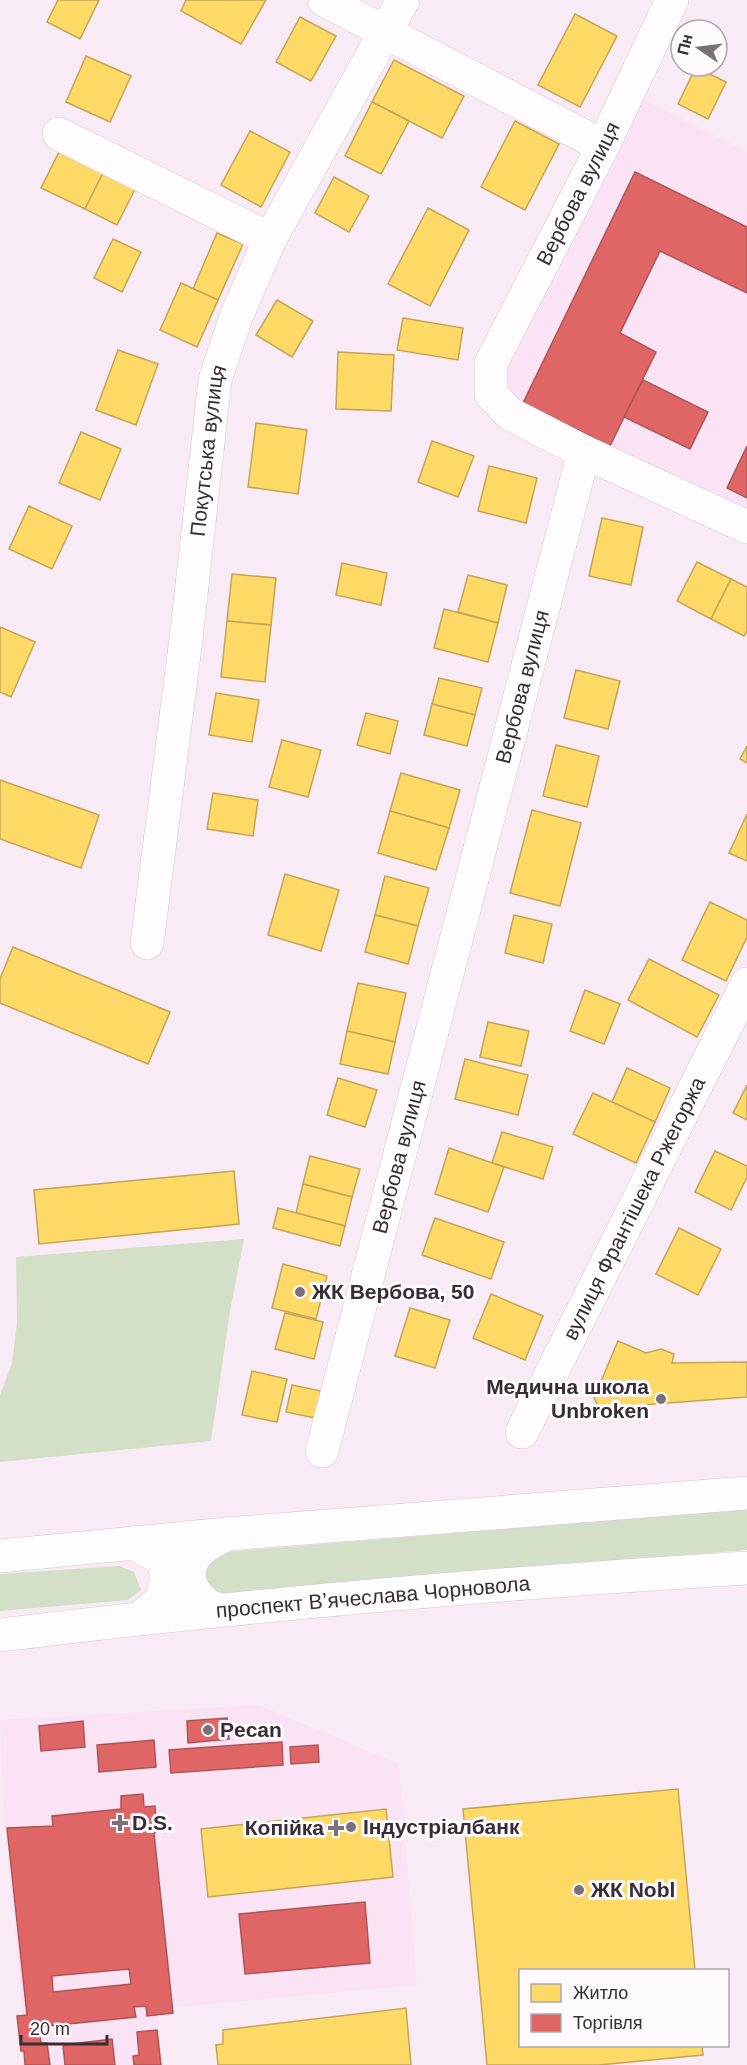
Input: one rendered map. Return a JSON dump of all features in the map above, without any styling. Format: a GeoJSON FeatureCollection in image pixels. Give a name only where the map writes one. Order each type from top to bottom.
{"type":"FeatureCollection","features":[{"type":"Feature","properties":{"kind":"street"},"geometry":{"type":"LineString","coordinates":[[324,0],[603,146]]}},
{"type":"Feature","properties":{"kind":"street","name":"Покутська вулиця"},"geometry":{"type":"LineString","coordinates":[[147,943],[186,639],[215,380],[237,317],[270,239],[403,0]]}},
{"type":"Feature","properties":{"kind":"street","name":"Вербова вулиця"},"geometry":{"type":"LineString","coordinates":[[322,1451],[585,452],[510,414],[490,394],[491,363],[603,146],[672,0]]}},
{"type":"Feature","properties":{"kind":"street"},"geometry":{"type":"LineString","coordinates":[[58,134],[270,239]]}},
{"type":"Feature","properties":{"kind":"street"},"geometry":{"type":"LineString","coordinates":[[585,452],[747,527]]}},
{"type":"Feature","properties":{"kind":"street","name":"вулиця Франтішека Ржегоржа"},"geometry":{"type":"LineString","coordinates":[[522,1432],[747,984]]}},
{"type":"Feature","properties":{"kind":"street"},"geometry":{"type":"LineString","coordinates":[[0,1556],[226,1534],[747,1493]]}},
{"type":"Feature","properties":{"kind":"street"},"geometry":{"type":"LineString","coordinates":[[218,1610],[196,1596],[191,1588],[189,1577],[196,1555],[204,1547],[226,1534]]}},
{"type":"Feature","properties":{"kind":"street"},"geometry":{"type":"LineString","coordinates":[[132,1543],[159,1557],[166,1568],[166,1585],[160,1601],[140,1618]]}},
{"type":"Feature","properties":{"kind":"street","name":"проспект Вʼячеслава Чорновола"},"geometry":{"type":"LineString","coordinates":[[0,1635],[218,1610],[747,1568]]}},
{"type":"Feature","properties":{"kind":"shaded area"},"geometry":{"type":"Polygon","coordinates":[[[640,98],[747,152],[747,513],[513,404],[503,391],[506,360],[640,98]]]}},
{"type":"Feature","properties":{"kind":"shaded area"},"geometry":{"type":"Polygon","coordinates":[[[259,1705],[399,1764],[417,1985],[157,2009],[162,2065],[27,2065],[3,1799],[0,1720],[259,1705]]]}},
{"type":"Feature","properties":{"kind":"green space"},"geometry":{"type":"Polygon","coordinates":[[[244,1239],[230,1311],[211,1441],[0,1462],[0,1395],[12,1363],[17,1323],[16,1257],[244,1239]]]}},
{"type":"Feature","properties":{"kind":"green space"},"geometry":{"type":"Polygon","coordinates":[[[747,1509],[747,1550],[217,1595],[205,1586],[203,1571],[213,1553],[747,1509]]]}},
{"type":"Feature","properties":{"kind":"green space"},"geometry":{"type":"Polygon","coordinates":[[[119,1566],[134,1572],[141,1590],[128,1600],[0,1611],[0,1574],[119,1566]]]}},
{"type":"Feature","properties":{"kind":"building: Житло"},"geometry":{"type":"Polygon","coordinates":[[[58,0],[99,0],[80,39],[47,22],[58,0]]]}},
{"type":"Feature","properties":{"kind":"building: Житло"},"geometry":{"type":"Polygon","coordinates":[[[186,0],[266,0],[241,44],[181,11],[186,0]]]}},
{"type":"Feature","properties":{"kind":"building: Житло"},"geometry":{"type":"Polygon","coordinates":[[[575,14],[617,36],[580,107],[538,85],[575,14]]]}},
{"type":"Feature","properties":{"kind":"building: Житло"},"geometry":{"type":"Polygon","coordinates":[[[300,17],[336,36],[311,81],[276,62],[300,17]]]}},
{"type":"Feature","properties":{"kind":"building: Житло"},"geometry":{"type":"Polygon","coordinates":[[[86,56],[131,76],[110,122],[66,102],[86,56]]]}},
{"type":"Feature","properties":{"kind":"building: Житло"},"geometry":{"type":"Polygon","coordinates":[[[394,60],[464,96],[442,138],[372,102],[394,60]]]}},
{"type":"Feature","properties":{"kind":"building: Житло"},"geometry":{"type":"Polygon","coordinates":[[[691,78],[718,78],[726,82],[708,119],[678,104],[691,78]]]}},
{"type":"Feature","properties":{"kind":"building: Житло"},"geometry":{"type":"Polygon","coordinates":[[[372,102],[409,121],[381,174],[345,156],[372,102]]]}},
{"type":"Feature","properties":{"kind":"building: Житло"},"geometry":{"type":"Polygon","coordinates":[[[515,121],[559,144],[525,210],[481,187],[515,121]]]}},
{"type":"Feature","properties":{"kind":"building: Житло"},"geometry":{"type":"Polygon","coordinates":[[[250,131],[290,152],[261,207],[221,185],[250,131]]]}},
{"type":"Feature","properties":{"kind":"building: Житло"},"geometry":{"type":"Polygon","coordinates":[[[59,152],[103,173],[85,209],[41,188],[59,152]]]}},
{"type":"Feature","properties":{"kind":"building: Житло"},"geometry":{"type":"Polygon","coordinates":[[[103,173],[135,189],[117,225],[85,209],[103,173]]]}},
{"type":"Feature","properties":{"kind":"building: Житло"},"geometry":{"type":"Polygon","coordinates":[[[334,177],[369,196],[349,232],[315,213],[334,177]]]}},
{"type":"Feature","properties":{"kind":"building: Житло"},"geometry":{"type":"Polygon","coordinates":[[[428,208],[469,230],[430,306],[388,284],[428,208]]]}},
{"type":"Feature","properties":{"kind":"building: Житло"},"geometry":{"type":"Polygon","coordinates":[[[217,233],[243,244],[218,300],[193,289],[217,233]]]}},
{"type":"Feature","properties":{"kind":"building: Житло"},"geometry":{"type":"Polygon","coordinates":[[[113,239],[141,252],[122,292],[94,278],[113,239]]]}},
{"type":"Feature","properties":{"kind":"building: Житло"},"geometry":{"type":"Polygon","coordinates":[[[181,283],[218,300],[197,347],[160,330],[181,283]]]}},
{"type":"Feature","properties":{"kind":"building: Житло"},"geometry":{"type":"Polygon","coordinates":[[[277,300],[313,321],[292,357],[256,335],[277,300]]]}},
{"type":"Feature","properties":{"kind":"building: Житло"},"geometry":{"type":"Polygon","coordinates":[[[403,318],[463,328],[458,360],[397,350],[403,318]]]}},
{"type":"Feature","properties":{"kind":"building: Житло"},"geometry":{"type":"Polygon","coordinates":[[[118,350],[158,364],[136,425],[96,410],[118,350]]]}},
{"type":"Feature","properties":{"kind":"building: Житло"},"geometry":{"type":"Polygon","coordinates":[[[338,352],[394,355],[391,411],[336,409],[338,352]]]}},
{"type":"Feature","properties":{"kind":"building: Житло"},"geometry":{"type":"Polygon","coordinates":[[[256,423],[307,430],[298,494],[248,487],[256,423]]]}},
{"type":"Feature","properties":{"kind":"building: Житло"},"geometry":{"type":"Polygon","coordinates":[[[81,432],[121,449],[100,500],[59,483],[81,432]]]}},
{"type":"Feature","properties":{"kind":"building: Житло"},"geometry":{"type":"Polygon","coordinates":[[[432,441],[474,456],[458,497],[418,482],[432,441]]]}},
{"type":"Feature","properties":{"kind":"building: Житло"},"geometry":{"type":"Polygon","coordinates":[[[489,466],[537,478],[526,523],[478,511],[489,466]]]}},
{"type":"Feature","properties":{"kind":"building: Житло"},"geometry":{"type":"Polygon","coordinates":[[[29,506],[72,526],[52,569],[9,549],[29,506]]]}},
{"type":"Feature","properties":{"kind":"building: Житло"},"geometry":{"type":"Polygon","coordinates":[[[602,518],[643,527],[631,585],[589,576],[602,518]]]}},
{"type":"Feature","properties":{"kind":"building: Житло"},"geometry":{"type":"Polygon","coordinates":[[[697,562],[731,579],[711,619],[677,601],[697,562]]]}},
{"type":"Feature","properties":{"kind":"building: Житло"},"geometry":{"type":"Polygon","coordinates":[[[342,563],[387,573],[381,605],[336,595],[342,563]]]}},
{"type":"Feature","properties":{"kind":"building: Житло"},"geometry":{"type":"Polygon","coordinates":[[[232,574],[276,578],[271,625],[227,621],[232,574]]]}},
{"type":"Feature","properties":{"kind":"building: Житло"},"geometry":{"type":"Polygon","coordinates":[[[468,575],[507,585],[498,623],[458,612],[468,575]]]}},
{"type":"Feature","properties":{"kind":"building: Житло"},"geometry":{"type":"Polygon","coordinates":[[[731,579],[747,587],[747,631],[744,636],[711,619],[731,579]]]}},
{"type":"Feature","properties":{"kind":"building: Житло"},"geometry":{"type":"Polygon","coordinates":[[[444,609],[498,623],[488,662],[434,648],[444,609]]]}},
{"type":"Feature","properties":{"kind":"building: Житло"},"geometry":{"type":"Polygon","coordinates":[[[227,621],[271,625],[265,682],[221,677],[227,621]]]}},
{"type":"Feature","properties":{"kind":"building: Житло"},"geometry":{"type":"Polygon","coordinates":[[[0,627],[35,642],[11,697],[0,692],[0,627]]]}},
{"type":"Feature","properties":{"kind":"building: Житло"},"geometry":{"type":"Polygon","coordinates":[[[576,670],[620,681],[608,729],[564,718],[576,670]]]}},
{"type":"Feature","properties":{"kind":"building: Житло"},"geometry":{"type":"Polygon","coordinates":[[[439,678],[482,688],[475,715],[432,704],[439,678]]]}},
{"type":"Feature","properties":{"kind":"building: Житло"},"geometry":{"type":"Polygon","coordinates":[[[216,693],[259,700],[252,742],[209,735],[216,693]]]}},
{"type":"Feature","properties":{"kind":"building: Житло"},"geometry":{"type":"Polygon","coordinates":[[[432,704],[475,715],[467,746],[424,735],[432,704]]]}},
{"type":"Feature","properties":{"kind":"building: Житло"},"geometry":{"type":"Polygon","coordinates":[[[366,713],[398,721],[390,754],[357,745],[366,713]]]}},
{"type":"Feature","properties":{"kind":"building: Житло"},"geometry":{"type":"Polygon","coordinates":[[[282,740],[321,750],[308,797],[269,787],[282,740]]]}},
{"type":"Feature","properties":{"kind":"building: Житло"},"geometry":{"type":"Polygon","coordinates":[[[556,745],[599,756],[587,807],[543,796],[556,745]]]}},
{"type":"Feature","properties":{"kind":"building: Житло"},"geometry":{"type":"Polygon","coordinates":[[[747,746],[747,763],[740,759],[747,746]]]}},
{"type":"Feature","properties":{"kind":"building: Житло"},"geometry":{"type":"Polygon","coordinates":[[[401,773],[460,790],[449,828],[390,811],[401,773]]]}},
{"type":"Feature","properties":{"kind":"building: Житло"},"geometry":{"type":"Polygon","coordinates":[[[0,780],[99,815],[81,868],[0,839],[0,780]]]}},
{"type":"Feature","properties":{"kind":"building: Житло"},"geometry":{"type":"Polygon","coordinates":[[[213,793],[258,800],[253,836],[207,829],[213,793]]]}},
{"type":"Feature","properties":{"kind":"building: Житло"},"geometry":{"type":"Polygon","coordinates":[[[532,810],[581,823],[560,906],[510,893],[532,810]]]}},
{"type":"Feature","properties":{"kind":"building: Житло"},"geometry":{"type":"Polygon","coordinates":[[[390,811],[449,828],[436,870],[378,853],[390,811]]]}},
{"type":"Feature","properties":{"kind":"building: Житло"},"geometry":{"type":"Polygon","coordinates":[[[747,814],[747,861],[729,853],[747,814]]]}},
{"type":"Feature","properties":{"kind":"building: Житло"},"geometry":{"type":"Polygon","coordinates":[[[285,874],[339,890],[321,951],[268,935],[285,874]]]}},
{"type":"Feature","properties":{"kind":"building: Житло"},"geometry":{"type":"Polygon","coordinates":[[[385,876],[429,888],[418,926],[375,915],[385,876]]]}},
{"type":"Feature","properties":{"kind":"building: Житло"},"geometry":{"type":"Polygon","coordinates":[[[710,902],[747,920],[747,937],[726,981],[682,960],[710,902]]]}},
{"type":"Feature","properties":{"kind":"building: Житло"},"geometry":{"type":"Polygon","coordinates":[[[375,915],[418,926],[408,964],[365,952],[375,915]]]}},
{"type":"Feature","properties":{"kind":"building: Житло"},"geometry":{"type":"Polygon","coordinates":[[[514,915],[552,924],[543,963],[505,953],[514,915]]]}},
{"type":"Feature","properties":{"kind":"building: Житло"},"geometry":{"type":"Polygon","coordinates":[[[13,947],[170,1012],[148,1064],[0,1003],[0,979],[13,947]]]}},
{"type":"Feature","properties":{"kind":"building: Житло"},"geometry":{"type":"Polygon","coordinates":[[[649,959],[719,995],[697,1037],[628,1000],[649,959]]]}},
{"type":"Feature","properties":{"kind":"building: Житло"},"geometry":{"type":"Polygon","coordinates":[[[358,983],[406,993],[395,1042],[347,1031],[358,983]]]}},
{"type":"Feature","properties":{"kind":"building: Житло"},"geometry":{"type":"Polygon","coordinates":[[[585,990],[620,1004],[604,1044],[570,1031],[585,990]]]}},
{"type":"Feature","properties":{"kind":"building: Житло"},"geometry":{"type":"Polygon","coordinates":[[[488,1022],[529,1031],[521,1066],[480,1057],[488,1022]]]}},
{"type":"Feature","properties":{"kind":"building: Житло"},"geometry":{"type":"Polygon","coordinates":[[[347,1031],[395,1042],[388,1074],[340,1064],[347,1031]]]}},
{"type":"Feature","properties":{"kind":"building: Житло"},"geometry":{"type":"Polygon","coordinates":[[[465,1059],[528,1075],[518,1115],[455,1099],[465,1059]]]}},
{"type":"Feature","properties":{"kind":"building: Житло"},"geometry":{"type":"Polygon","coordinates":[[[627,1068],[670,1088],[655,1122],[612,1102],[627,1068]]]}},
{"type":"Feature","properties":{"kind":"building: Житло"},"geometry":{"type":"Polygon","coordinates":[[[338,1078],[377,1090],[365,1127],[327,1115],[338,1078]]]}},
{"type":"Feature","properties":{"kind":"building: Житло"},"geometry":{"type":"Polygon","coordinates":[[[747,1085],[747,1120],[733,1113],[747,1085]]]}},
{"type":"Feature","properties":{"kind":"building: Житло"},"geometry":{"type":"Polygon","coordinates":[[[593,1093],[655,1122],[636,1163],[573,1134],[593,1093]]]}},
{"type":"Feature","properties":{"kind":"building: Житло"},"geometry":{"type":"Polygon","coordinates":[[[502,1132],[553,1147],[543,1179],[492,1163],[502,1132]]]}},
{"type":"Feature","properties":{"kind":"building: Житло"},"geometry":{"type":"Polygon","coordinates":[[[449,1148],[504,1167],[488,1212],[435,1194],[449,1148]]]}},
{"type":"Feature","properties":{"kind":"building: Житло"},"geometry":{"type":"Polygon","coordinates":[[[715,1151],[747,1166],[747,1177],[731,1210],[695,1192],[715,1151]]]}},
{"type":"Feature","properties":{"kind":"building: Житло"},"geometry":{"type":"Polygon","coordinates":[[[310,1156],[360,1169],[352,1197],[303,1184],[310,1156]]]}},
{"type":"Feature","properties":{"kind":"building: Житло"},"geometry":{"type":"Polygon","coordinates":[[[234,1171],[239,1224],[39,1244],[34,1190],[234,1171]]]}},
{"type":"Feature","properties":{"kind":"building: Житло"},"geometry":{"type":"Polygon","coordinates":[[[303,1184],[352,1197],[345,1226],[296,1213],[303,1184]]]}},
{"type":"Feature","properties":{"kind":"building: Житло"},"geometry":{"type":"Polygon","coordinates":[[[278,1208],[345,1226],[340,1246],[273,1228],[278,1208]]]}},
{"type":"Feature","properties":{"kind":"building: Житло"},"geometry":{"type":"Polygon","coordinates":[[[435,1218],[504,1242],[491,1279],[422,1255],[435,1218]]]}},
{"type":"Feature","properties":{"kind":"building: Житло"},"geometry":{"type":"Polygon","coordinates":[[[679,1228],[721,1249],[698,1295],[656,1274],[679,1228]]]}},
{"type":"Feature","properties":{"kind":"building: Житло","name":"ЖК Вербова, 50"},"geometry":{"type":"Polygon","coordinates":[[[283,1264],[327,1276],[316,1319],[272,1308],[283,1264]]]}},
{"type":"Feature","properties":{"kind":"building: Житло"},"geometry":{"type":"Polygon","coordinates":[[[491,1294],[543,1316],[525,1360],[473,1338],[491,1294]]]}},
{"type":"Feature","properties":{"kind":"building: Житло"},"geometry":{"type":"Polygon","coordinates":[[[410,1308],[450,1320],[435,1368],[395,1356],[410,1308]]]}},
{"type":"Feature","properties":{"kind":"building: Житло"},"geometry":{"type":"Polygon","coordinates":[[[285,1313],[323,1322],[314,1359],[275,1349],[285,1313]]]}},
{"type":"Feature","properties":{"kind":"building: Житло"},"geometry":{"type":"Polygon","coordinates":[[[618,1341],[646,1353],[661,1349],[674,1354],[672,1363],[747,1362],[747,1397],[602,1408],[594,1398],[618,1341]]]}},
{"type":"Feature","properties":{"kind":"building: Житло"},"geometry":{"type":"Polygon","coordinates":[[[252,1371],[287,1379],[277,1422],[242,1415],[252,1371]]]}},
{"type":"Feature","properties":{"kind":"building: Житло"},"geometry":{"type":"Polygon","coordinates":[[[292,1385],[321,1391],[315,1418],[286,1412],[292,1385]]]}},
{"type":"Feature","properties":{"kind":"building: Житло","name":"ЖК Nobl"},"geometry":{"type":"Polygon","coordinates":[[[678,1789],[695,1969],[519,1969],[519,2047],[702,2047],[703,2055],[599,2065],[487,2065],[463,1809],[678,1789]]]}},
{"type":"Feature","properties":{"kind":"building: Житло"},"geometry":{"type":"Polygon","coordinates":[[[386,1809],[393,1877],[208,1897],[201,1829],[386,1809]]]}},
{"type":"Feature","properties":{"kind":"building: Житло"},"geometry":{"type":"Polygon","coordinates":[[[406,2008],[411,2065],[218,2065],[216,2045],[223,2044],[223,2030],[406,2008]]]}},
{"type":"Feature","properties":{"kind":"building: Торгівля"},"geometry":{"type":"Polygon","coordinates":[[[635,172],[747,227],[747,293],[660,251],[620,333],[656,352],[610,446],[523,403],[635,172]]]}},
{"type":"Feature","properties":{"kind":"building: Торгівля"},"geometry":{"type":"Polygon","coordinates":[[[643,380],[708,412],[690,449],[624,417],[643,380]]]}},
{"type":"Feature","properties":{"kind":"building: Торгівля"},"geometry":{"type":"Polygon","coordinates":[[[747,446],[747,498],[727,488],[747,446]]]}},
{"type":"Feature","properties":{"kind":"building: Торгівля"},"geometry":{"type":"Polygon","coordinates":[[[227,1718],[229,1739],[188,1743],[187,1721],[227,1718]]]}},
{"type":"Feature","properties":{"kind":"building: Торгівля"},"geometry":{"type":"Polygon","coordinates":[[[83,1721],[85,1747],[41,1751],[39,1726],[83,1721]]]}},
{"type":"Feature","properties":{"kind":"building: Торгівля"},"geometry":{"type":"Polygon","coordinates":[[[154,1740],[156,1767],[99,1772],[97,1745],[154,1740]]]}},
{"type":"Feature","properties":{"kind":"building: Торгівля"},"geometry":{"type":"Polygon","coordinates":[[[282,1742],[283,1765],[171,1773],[169,1750],[282,1742]]]}},
{"type":"Feature","properties":{"kind":"building: Торгівля"},"geometry":{"type":"Polygon","coordinates":[[[318,1745],[319,1762],[291,1764],[290,1747],[318,1745]]]}},
{"type":"Feature","properties":{"kind":"building: Торгівля"},"geometry":{"type":"Polygon","coordinates":[[[143,1794],[144,1807],[155,1806],[157,1832],[154,1833],[173,2013],[147,2016],[146,2006],[134,2007],[136,2017],[39,2027],[41,2043],[47,2043],[50,2065],[25,2065],[17,2016],[27,2015],[7,1828],[53,1826],[52,1816],[121,1809],[121,1796],[143,1794]],[[129,1969],[52,1976],[53,1992],[131,1984],[129,1969]]]}},
{"type":"Feature","properties":{"kind":"building: Торгівля"},"geometry":{"type":"Polygon","coordinates":[[[365,1902],[370,1963],[245,1974],[239,1914],[365,1902]]]}},
{"type":"Feature","properties":{"kind":"building: Торгівля"},"geometry":{"type":"Polygon","coordinates":[[[157,2030],[161,2065],[134,2065],[133,2056],[139,2055],[137,2032],[157,2030]]]}},
{"type":"Feature","properties":{"kind":"building: Торгівля"},"geometry":{"type":"Polygon","coordinates":[[[112,2039],[115,2065],[65,2065],[63,2045],[112,2039]]]}},
{"type":"Feature","properties":{"kind":"place","name":"ЖК Вербова, 50"},"geometry":{"type":"Point","coordinates":[300,1292]}},
{"type":"Feature","properties":{"kind":"place","name":"Медична школа Unbroken"},"geometry":{"type":"Point","coordinates":[661,1399]}},
{"type":"Feature","properties":{"kind":"place","name":"Pecan"},"geometry":{"type":"Point","coordinates":[208,1730]}},
{"type":"Feature","properties":{"kind":"place","name":"D.S."},"geometry":{"type":"Point","coordinates":[120,1823]}},
{"type":"Feature","properties":{"kind":"place","name":"Індустріалбанк"},"geometry":{"type":"Point","coordinates":[351,1827]}},
{"type":"Feature","properties":{"kind":"place","name":"Копійка"},"geometry":{"type":"Point","coordinates":[336,1828]}},
{"type":"Feature","properties":{"kind":"place","name":"ЖК Nobl"},"geometry":{"type":"Point","coordinates":[579,1890]}}]}
